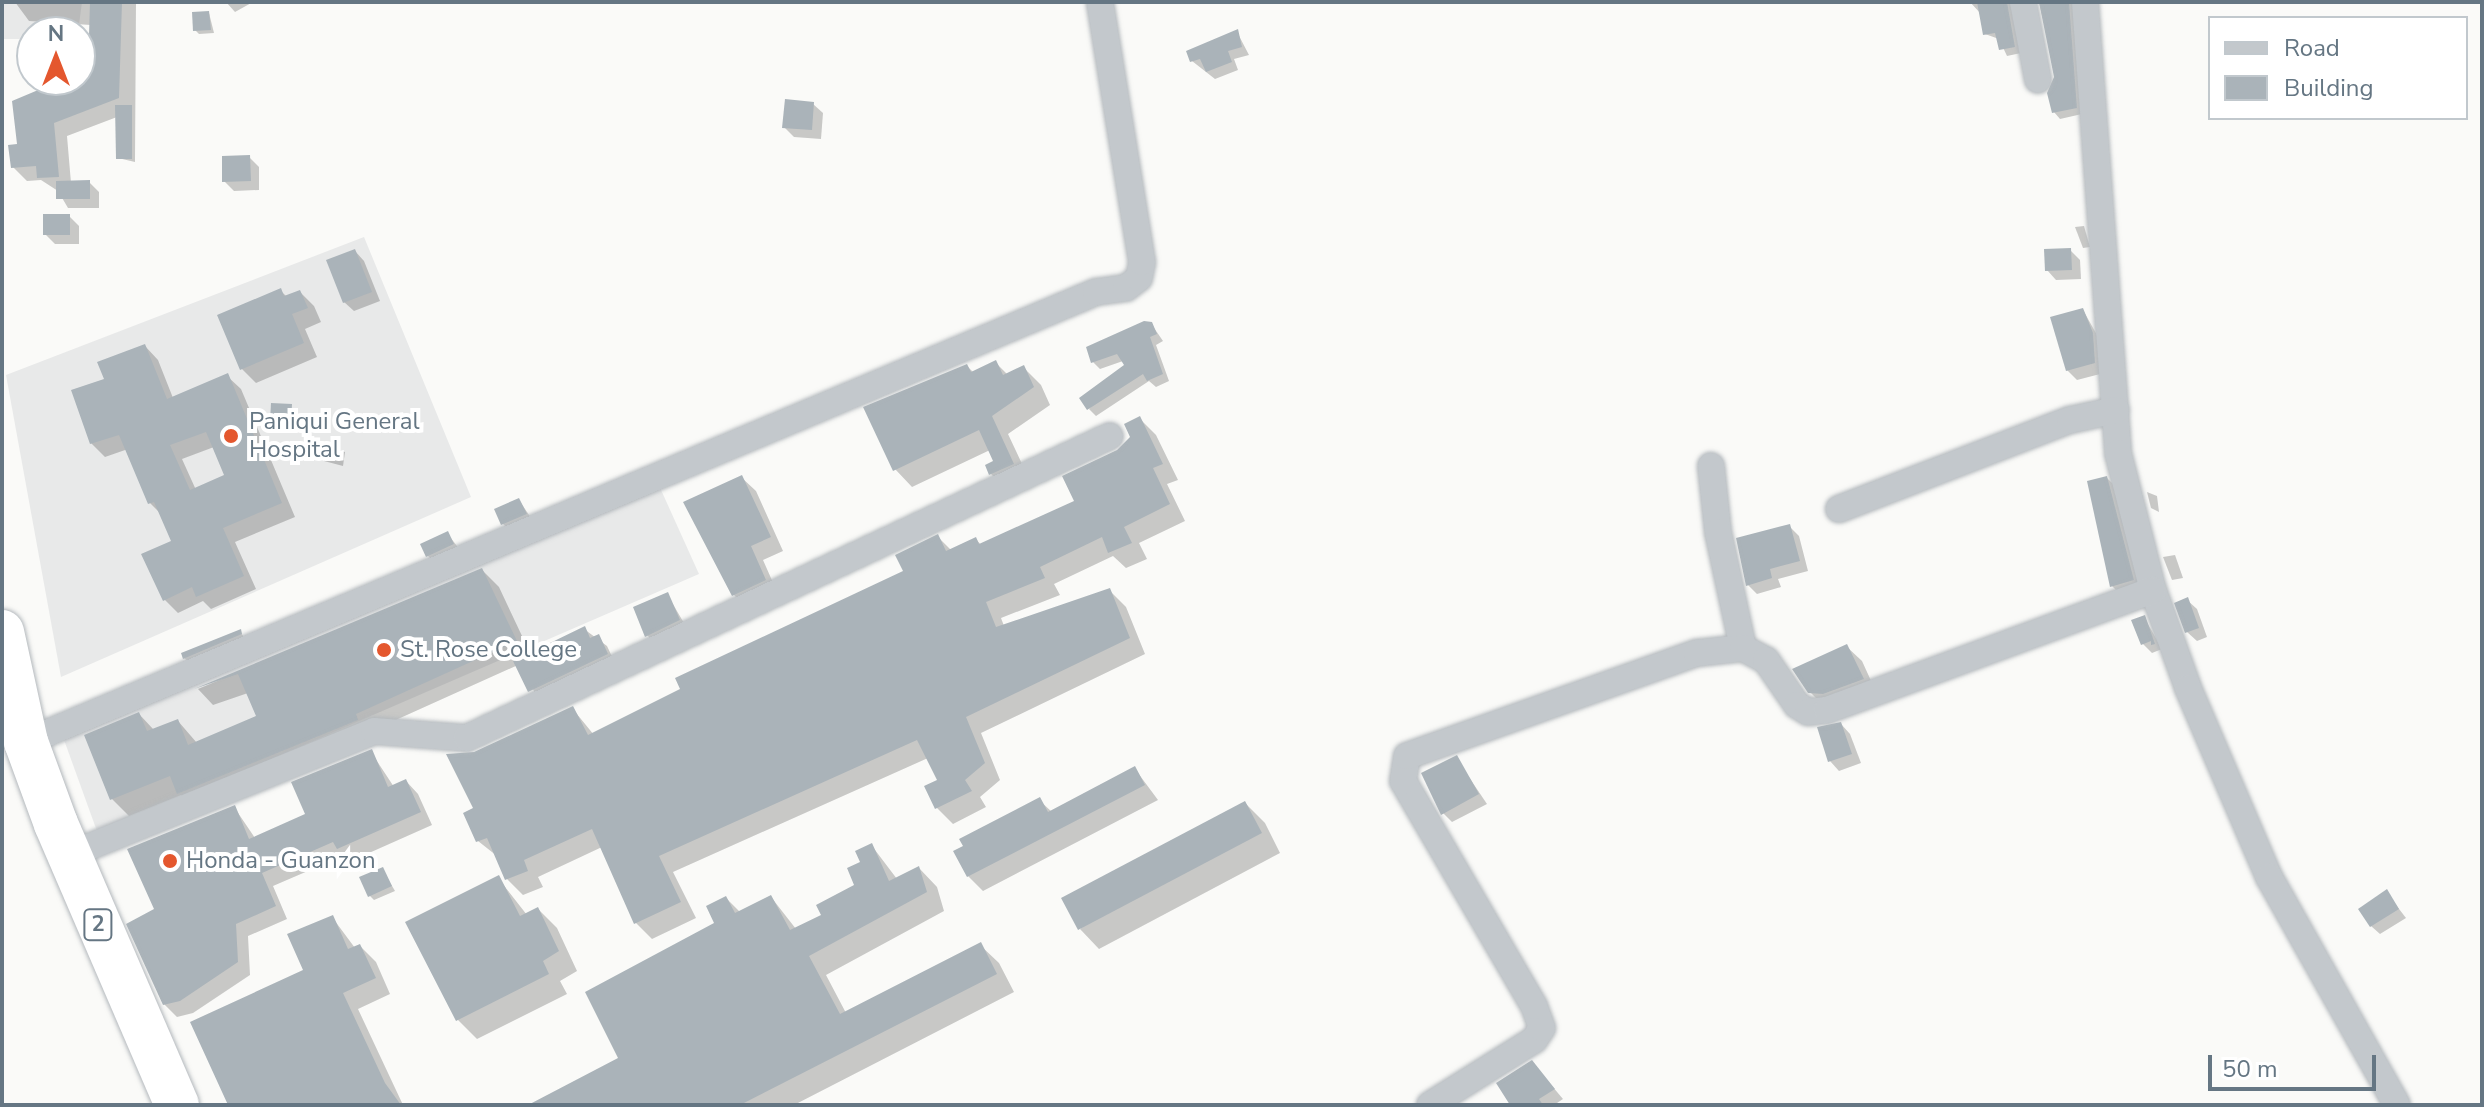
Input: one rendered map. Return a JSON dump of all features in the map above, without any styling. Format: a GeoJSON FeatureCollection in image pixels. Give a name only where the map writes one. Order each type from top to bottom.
{"type":"FeatureCollection","features":[{"type":"Feature","properties":{"kind":"highway","name":"2"},"geometry":{"type":"LineString","coordinates":[[2,632],[26,742],[69,855],[177,1105]]}},
{"type":"Feature","properties":{"kind":"street"},"geometry":{"type":"LineString","coordinates":[[26,742],[1096,292],[1126,288],[1139,278],[1142,262],[1100,2]]}},
{"type":"Feature","properties":{"kind":"street"},"geometry":{"type":"LineString","coordinates":[[2023,2],[2038,80]]}},
{"type":"Feature","properties":{"kind":"street"},"geometry":{"type":"LineString","coordinates":[[2085,2],[2118,453],[2153,590],[2188,688],[2269,877],[2397,1105]]}},
{"type":"Feature","properties":{"kind":"street"},"geometry":{"type":"LineString","coordinates":[[1839,509],[2070,420],[2116,410]]}},
{"type":"Feature","properties":{"kind":"street"},"geometry":{"type":"LineString","coordinates":[[69,855],[374,731],[467,738],[1110,436]]}},
{"type":"Feature","properties":{"kind":"street"},"geometry":{"type":"LineString","coordinates":[[1711,466],[1718,532],[1743,648]]}},
{"type":"Feature","properties":{"kind":"street"},"geometry":{"type":"LineString","coordinates":[[1430,1105],[1534,1040],[1542,1028],[1534,1006],[1403,781],[1407,756],[1697,653],[1743,648],[1766,660],[1797,705],[1808,712],[1827,710],[2153,590]]}},
{"type":"Feature","properties":{"kind":"shaded area"},"geometry":{"type":"Polygon","coordinates":[[[2,2],[82,2],[80,16],[16,16],[16,39],[2,39],[2,2]]]}},
{"type":"Feature","properties":{"kind":"shaded area","name":"Paniqui General Hospital"},"geometry":{"type":"Polygon","coordinates":[[[364,237],[471,497],[61,677],[6,375],[364,237]]]}},
{"type":"Feature","properties":{"kind":"shaded area","name":"St. Rose College"},"geometry":{"type":"Polygon","coordinates":[[[657,481],[699,574],[98,834],[59,726],[657,481]]]}},
{"type":"Feature","properties":{"kind":"building"},"geometry":{"type":"Polygon","coordinates":[[[90,2],[122,2],[119,98],[54,123],[59,177],[37,178],[36,166],[11,168],[8,145],[17,144],[12,101],[24,96],[96,96],[96,16],[90,16],[90,2]]]}},
{"type":"Feature","properties":{"kind":"building"},"geometry":{"type":"Polygon","coordinates":[[[1977,2],[2007,2],[2015,47],[1999,50],[1995,33],[1983,35],[1977,2]]]}},
{"type":"Feature","properties":{"kind":"building"},"geometry":{"type":"Polygon","coordinates":[[[2039,2],[2069,2],[2077,108],[2052,113],[2047,93],[2054,77],[2039,2]]]}},
{"type":"Feature","properties":{"kind":"building"},"geometry":{"type":"Polygon","coordinates":[[[209,11],[211,30],[193,31],[192,12],[209,11]]]}},
{"type":"Feature","properties":{"kind":"building"},"geometry":{"type":"Polygon","coordinates":[[[1238,29],[1242,47],[1228,51],[1232,62],[1206,72],[1200,59],[1190,62],[1186,51],[1238,29]]]}},
{"type":"Feature","properties":{"kind":"building"},"geometry":{"type":"Polygon","coordinates":[[[785,99],[814,102],[812,130],[782,128],[785,99]]]}},
{"type":"Feature","properties":{"kind":"building"},"geometry":{"type":"Polygon","coordinates":[[[115,105],[132,105],[132,159],[116,159],[115,105]]]}},
{"type":"Feature","properties":{"kind":"building"},"geometry":{"type":"Polygon","coordinates":[[[250,155],[251,181],[222,182],[222,156],[250,155]]]}},
{"type":"Feature","properties":{"kind":"building"},"geometry":{"type":"Polygon","coordinates":[[[90,180],[90,199],[56,199],[56,181],[90,180]]]}},
{"type":"Feature","properties":{"kind":"building"},"geometry":{"type":"Polygon","coordinates":[[[43,214],[70,214],[70,235],[43,235],[43,214]]]}},
{"type":"Feature","properties":{"kind":"building"},"geometry":{"type":"Polygon","coordinates":[[[2071,248],[2072,270],[2045,271],[2044,249],[2071,248]]]}},
{"type":"Feature","properties":{"kind":"building"},"geometry":{"type":"Polygon","coordinates":[[[355,249],[372,292],[343,303],[326,260],[355,249]]]}},
{"type":"Feature","properties":{"kind":"building"},"geometry":{"type":"Polygon","coordinates":[[[281,288],[284,296],[300,290],[308,308],[292,314],[304,343],[240,370],[217,315],[281,288]]]}},
{"type":"Feature","properties":{"kind":"building"},"geometry":{"type":"Polygon","coordinates":[[[2083,308],[2093,333],[2095,363],[2066,371],[2050,317],[2083,308]]]}},
{"type":"Feature","properties":{"kind":"building"},"geometry":{"type":"Polygon","coordinates":[[[1144,321],[1152,322],[1157,334],[1150,337],[1163,374],[1147,381],[1143,374],[1087,410],[1079,398],[1124,365],[1117,354],[1091,363],[1086,347],[1144,321]]]}},
{"type":"Feature","properties":{"kind":"building"},"geometry":{"type":"Polygon","coordinates":[[[145,344],[167,399],[228,373],[282,503],[223,528],[244,576],[196,597],[192,587],[163,601],[141,554],[171,541],[154,502],[148,504],[119,435],[90,444],[71,390],[104,379],[97,362],[145,344]],[[206,432],[170,445],[190,490],[224,475],[206,432]]]}},
{"type":"Feature","properties":{"kind":"building"},"geometry":{"type":"Polygon","coordinates":[[[996,360],[1003,375],[1024,365],[1034,387],[992,416],[1014,464],[989,475],[985,465],[993,461],[979,430],[893,471],[863,407],[967,364],[971,372],[996,360]]]}},
{"type":"Feature","properties":{"kind":"building"},"geometry":{"type":"Polygon","coordinates":[[[271,403],[292,404],[291,422],[270,422],[271,403]]]}},
{"type":"Feature","properties":{"kind":"building"},"geometry":{"type":"Polygon","coordinates":[[[1140,416],[1163,464],[1153,468],[1170,504],[1124,527],[1132,543],[1108,553],[1102,537],[1040,567],[1045,578],[986,602],[996,627],[1110,588],[1130,638],[966,717],[985,763],[965,780],[972,791],[935,809],[924,786],[937,780],[917,740],[659,856],[681,902],[634,924],[592,829],[524,860],[528,871],[505,880],[487,838],[476,842],[463,813],[473,808],[446,754],[474,752],[573,706],[588,735],[680,689],[675,678],[903,571],[895,555],[938,534],[946,551],[976,537],[979,544],[1074,501],[1062,476],[1117,450],[1130,437],[1124,424],[1140,416]]]}},
{"type":"Feature","properties":{"kind":"building"},"geometry":{"type":"Polygon","coordinates":[[[742,475],[771,537],[751,546],[766,580],[732,596],[683,502],[742,475]]]}},
{"type":"Feature","properties":{"kind":"building"},"geometry":{"type":"Polygon","coordinates":[[[2107,476],[2134,580],[2110,587],[2087,481],[2107,476]]]}},
{"type":"Feature","properties":{"kind":"building"},"geometry":{"type":"Polygon","coordinates":[[[519,498],[527,514],[501,525],[494,509],[519,498]]]}},
{"type":"Feature","properties":{"kind":"building"},"geometry":{"type":"Polygon","coordinates":[[[1790,524],[1800,561],[1770,569],[1772,578],[1746,586],[1736,538],[1790,524]]]}},
{"type":"Feature","properties":{"kind":"building"},"geometry":{"type":"Polygon","coordinates":[[[448,531],[454,544],[426,557],[420,544],[448,531]]]}},
{"type":"Feature","properties":{"kind":"building"},"geometry":{"type":"Polygon","coordinates":[[[482,568],[517,641],[356,714],[358,720],[177,794],[170,776],[110,800],[84,735],[139,712],[147,731],[178,719],[188,745],[256,716],[238,674],[194,689],[482,568]]]}},
{"type":"Feature","properties":{"kind":"building"},"geometry":{"type":"Polygon","coordinates":[[[668,592],[680,620],[645,637],[633,607],[668,592]]]}},
{"type":"Feature","properties":{"kind":"building"},"geometry":{"type":"Polygon","coordinates":[[[2188,597],[2199,628],[2185,633],[2174,603],[2188,597]]]}},
{"type":"Feature","properties":{"kind":"building"},"geometry":{"type":"Polygon","coordinates":[[[2145,615],[2155,644],[2151,645],[2151,641],[2141,645],[2131,620],[2145,615]]]}},
{"type":"Feature","properties":{"kind":"building"},"geometry":{"type":"Polygon","coordinates":[[[585,626],[590,638],[599,634],[608,654],[528,692],[513,661],[585,626]]]}},
{"type":"Feature","properties":{"kind":"building"},"geometry":{"type":"Polygon","coordinates":[[[241,629],[242,634],[183,659],[181,653],[241,629]]]}},
{"type":"Feature","properties":{"kind":"building"},"geometry":{"type":"Polygon","coordinates":[[[1847,644],[1864,679],[1823,694],[1808,693],[1792,669],[1847,644]]]}},
{"type":"Feature","properties":{"kind":"building"},"geometry":{"type":"Polygon","coordinates":[[[1841,722],[1852,754],[1828,762],[1817,727],[1841,722]]]}},
{"type":"Feature","properties":{"kind":"building"},"geometry":{"type":"Polygon","coordinates":[[[372,749],[388,787],[406,779],[421,812],[337,849],[333,842],[262,873],[276,906],[236,924],[238,962],[180,1001],[163,1005],[126,924],[154,909],[127,849],[235,805],[249,839],[305,814],[291,782],[372,749]]]}},
{"type":"Feature","properties":{"kind":"building"},"geometry":{"type":"Polygon","coordinates":[[[1457,755],[1479,794],[1441,815],[1421,773],[1457,755]]]}},
{"type":"Feature","properties":{"kind":"building"},"geometry":{"type":"Polygon","coordinates":[[[1135,766],[1145,785],[967,877],[953,851],[963,846],[959,839],[1040,797],[1048,812],[1135,766]]]}},
{"type":"Feature","properties":{"kind":"building"},"geometry":{"type":"Polygon","coordinates":[[[1245,801],[1262,833],[1078,930],[1061,898],[1245,801]]]}},
{"type":"Feature","properties":{"kind":"building"},"geometry":{"type":"Polygon","coordinates":[[[872,843],[889,881],[919,866],[927,892],[809,956],[840,1014],[981,942],[997,974],[740,1105],[528,1105],[618,1058],[585,992],[714,923],[706,906],[726,896],[735,913],[771,895],[790,930],[821,915],[816,905],[854,885],[847,868],[860,862],[855,851],[872,843]]]}},
{"type":"Feature","properties":{"kind":"building"},"geometry":{"type":"Polygon","coordinates":[[[383,867],[392,886],[368,897],[359,877],[383,867]]]}},
{"type":"Feature","properties":{"kind":"building"},"geometry":{"type":"Polygon","coordinates":[[[499,875],[520,916],[538,907],[559,951],[543,961],[549,974],[456,1021],[405,922],[499,875]]]}},
{"type":"Feature","properties":{"kind":"building"},"geometry":{"type":"Polygon","coordinates":[[[2387,889],[2399,909],[2370,927],[2358,909],[2387,889]]]}},
{"type":"Feature","properties":{"kind":"building"},"geometry":{"type":"Polygon","coordinates":[[[333,915],[348,949],[360,944],[376,978],[343,993],[385,1083],[401,1105],[228,1105],[190,1022],[303,970],[287,934],[333,915]]]}},
{"type":"Feature","properties":{"kind":"building"},"geometry":{"type":"Polygon","coordinates":[[[1532,1060],[1555,1089],[1539,1099],[1543,1105],[1510,1105],[1496,1083],[1532,1060]]]}},
{"type":"Feature","properties":{"kind":"place","name":"Paniqui General Hospital"},"geometry":{"type":"Point","coordinates":[231,436]}},
{"type":"Feature","properties":{"kind":"place","name":"St. Rose College"},"geometry":{"type":"Point","coordinates":[384,650]}},
{"type":"Feature","properties":{"kind":"place","name":"Honda - Guanzon"},"geometry":{"type":"Point","coordinates":[170,861]}}]}
